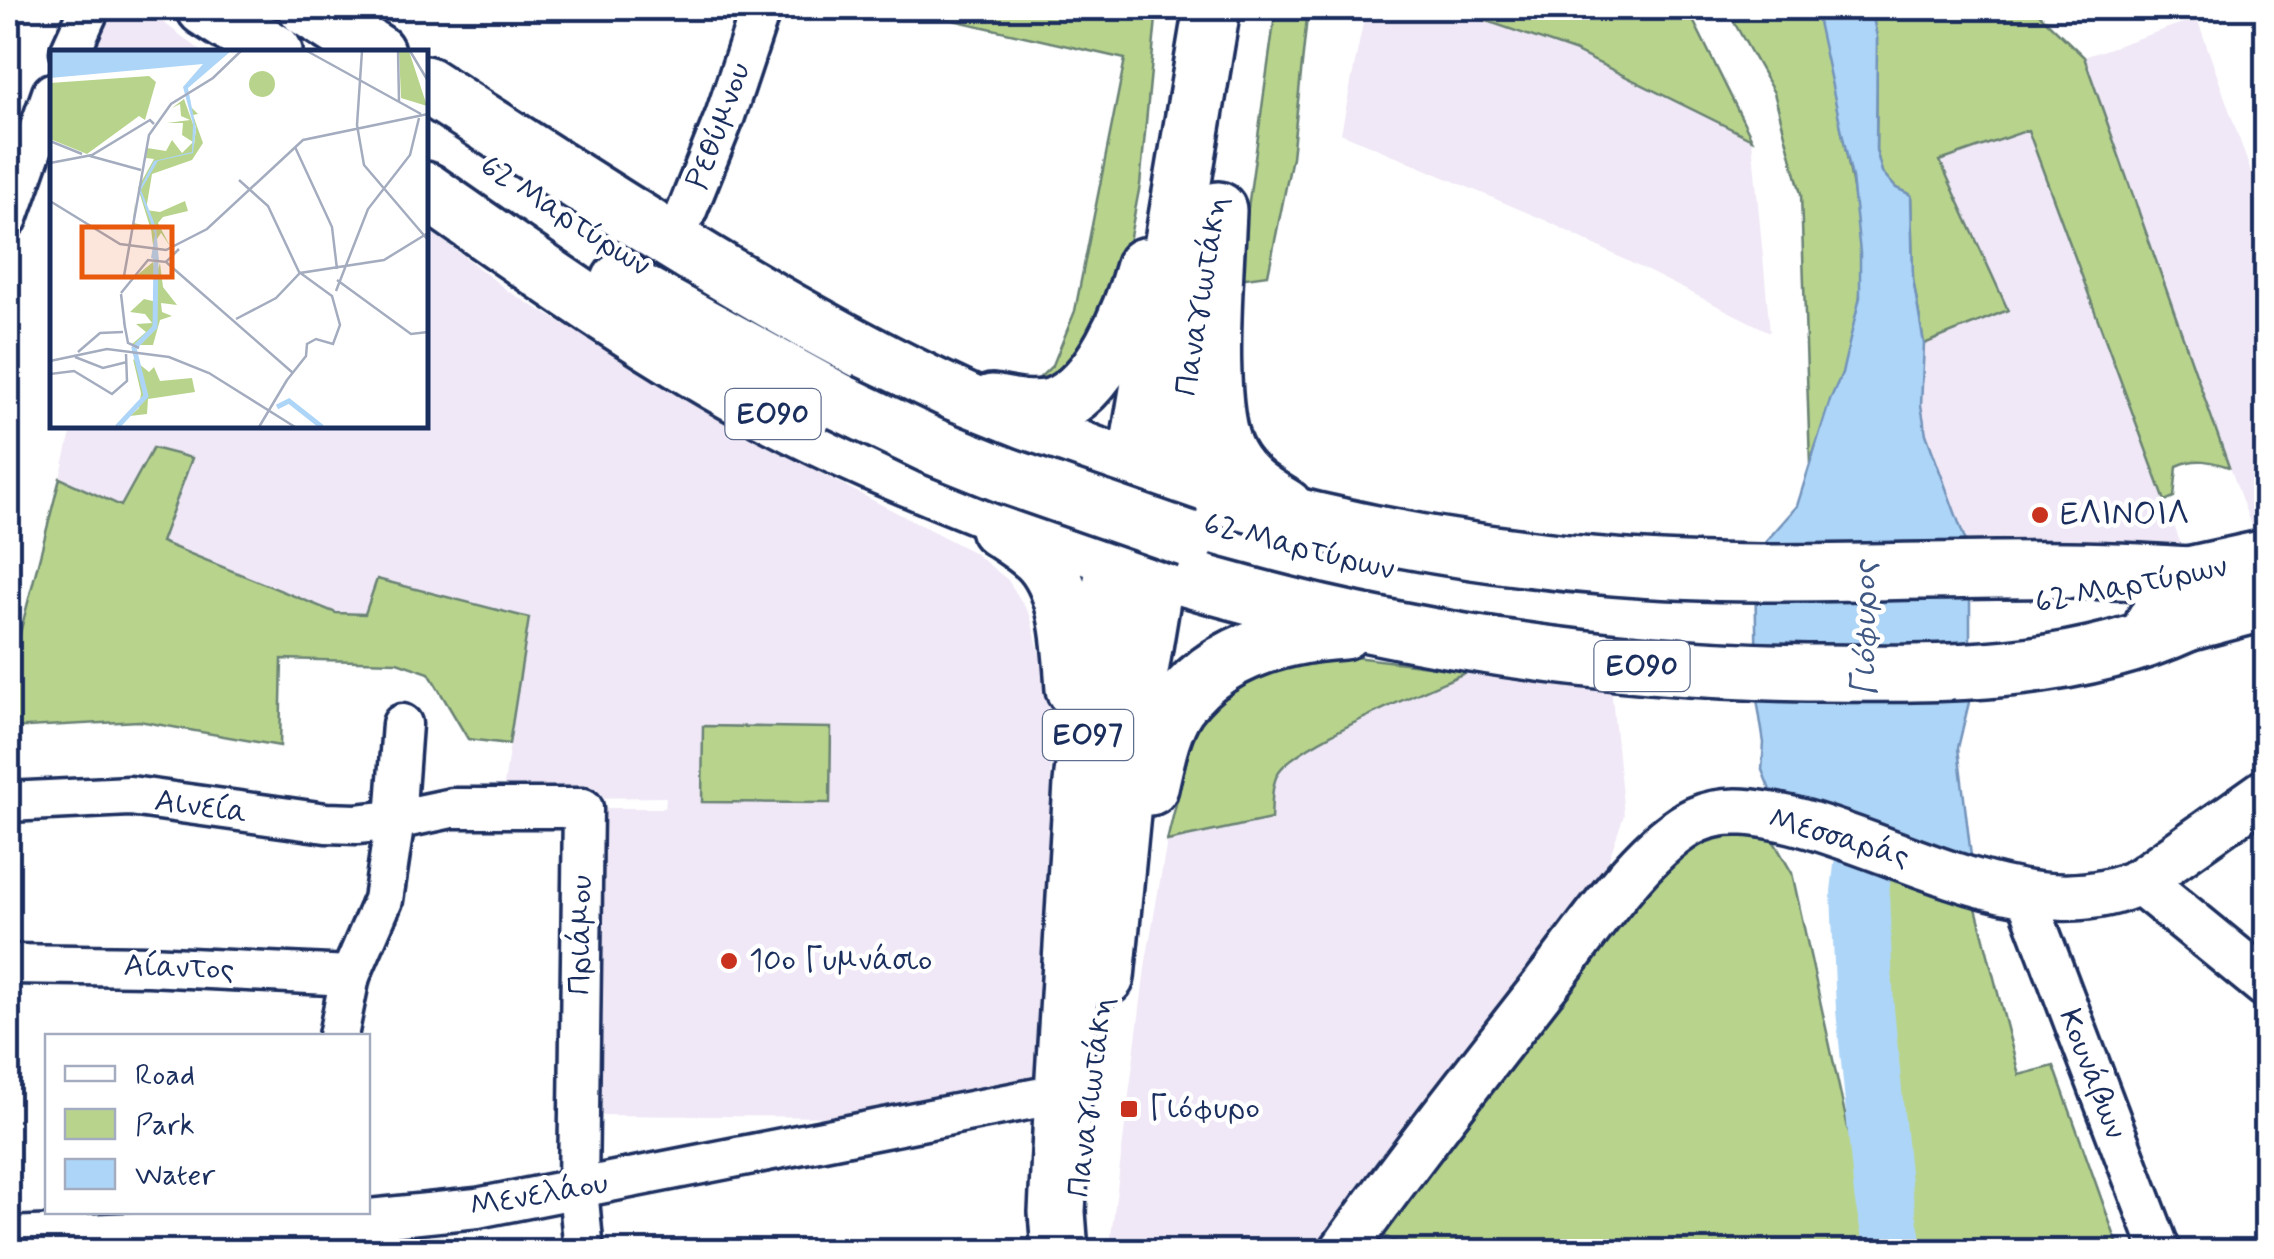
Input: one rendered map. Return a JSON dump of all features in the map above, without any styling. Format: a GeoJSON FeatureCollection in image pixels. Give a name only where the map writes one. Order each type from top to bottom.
{"type":"FeatureCollection","features":[{"type":"Feature","properties":{"kind":"main road"},"geometry":{"type":"LineString","coordinates":[[173,8],[230,50]]}},
{"type":"Feature","properties":{"kind":"main road"},"geometry":{"type":"LineString","coordinates":[[205,8],[271,50]]}},
{"type":"Feature","properties":{"kind":"main road"},"geometry":{"type":"LineString","coordinates":[[261,8],[323,50]]}},
{"type":"Feature","properties":{"kind":"main road"},"geometry":{"type":"LineString","coordinates":[[307,8],[373,50]]}},
{"type":"Feature","properties":{"kind":"main road","name":"Παναγιωτάκη"},"geometry":{"type":"LineString","coordinates":[[1061,1248],[1079,1205],[1090,1150],[1125,766],[1159,523],[1200,89],[1212,8]]}},
{"type":"Feature","properties":{"kind":"main road","name":"Παναγιωτάκη"},"geometry":{"type":"LineString","coordinates":[[1061,1248],[1057,1212],[1063,1094],[1082,784],[1097,650],[1159,523],[1218,210],[1237,67],[1239,8]]}},
{"type":"Feature","properties":{"kind":"main road","name":"ΕΟ90"},"geometry":{"type":"LineString","coordinates":[[428,86],[673,264]]}},
{"type":"Feature","properties":{"kind":"main road"},"geometry":{"type":"LineString","coordinates":[[936,388],[981,401],[1044,408],[1064,400],[1094,371],[1124,327],[1160,196],[1200,89]]}},
{"type":"Feature","properties":{"kind":"main road","name":"62 Μαρτύρων"},"geometry":{"type":"LineString","coordinates":[[428,124],[673,264],[823,372],[1159,523],[1305,519],[1394,537],[1578,564],[1753,623]]}},
{"type":"Feature","properties":{"kind":"main road","name":"62 Μαρτύρων"},"geometry":{"type":"LineString","coordinates":[[428,156],[652,301],[840,402],[1006,476],[1159,523],[1506,592],[1620,603],[1753,623],[1981,622],[2052,604],[2119,594],[2266,602]]}},
{"type":"Feature","properties":{"kind":"main road","name":"ΕΟ90"},"geometry":{"type":"LineString","coordinates":[[428,192],[594,306],[716,382],[791,424],[890,470],[1050,535],[1159,523],[1294,610],[1403,632]]}},
{"type":"Feature","properties":{"kind":"main road"},"geometry":{"type":"LineString","coordinates":[[1218,210],[1214,374],[1220,439],[1245,479],[1305,519]]}},
{"type":"Feature","properties":{"kind":"main road","name":"62 Μαρτύρων"},"geometry":{"type":"LineString","coordinates":[[673,264],[791,312],[936,388],[1159,523]]}},
{"type":"Feature","properties":{"kind":"main road"},"geometry":{"type":"LineString","coordinates":[[890,470],[999,529],[1038,557],[1050,572],[1064,611],[1070,647],[1082,784]]}},
{"type":"Feature","properties":{"kind":"main road","name":"62 Μαρτύρων"},"geometry":{"type":"LineString","coordinates":[[2188,599],[2266,558]]}},
{"type":"Feature","properties":{"kind":"main road","name":"62 Μαρτύρων"},"geometry":{"type":"LineString","coordinates":[[1981,622],[2121,570],[2188,599]]}},
{"type":"Feature","properties":{"kind":"main road","name":"ΕΟ90"},"geometry":{"type":"LineString","coordinates":[[1753,623],[1981,622]]}},
{"type":"Feature","properties":{"kind":"main road","name":"62 Μαρτύρων"},"geometry":{"type":"LineString","coordinates":[[1403,632],[1530,654],[1623,664],[1753,623]]}},
{"type":"Feature","properties":{"kind":"main road"},"geometry":{"type":"LineString","coordinates":[[1111,930],[1166,730],[1178,706],[1203,678],[1229,660],[1298,636],[1403,632]]}},
{"type":"Feature","properties":{"kind":"street"},"geometry":{"type":"LineString","coordinates":[[71,50],[90,8]]}},
{"type":"Feature","properties":{"kind":"street","name":"Ρεθύμνου"},"geometry":{"type":"LineString","coordinates":[[673,264],[761,8]]}},
{"type":"Feature","properties":{"kind":"street"},"geometry":{"type":"LineString","coordinates":[[8,218],[50,99]]}},
{"type":"Feature","properties":{"kind":"street"},"geometry":{"type":"LineString","coordinates":[[338,1034],[350,976],[380,912],[395,820],[402,724]]}},
{"type":"Feature","properties":{"kind":"street","name":"Μεσσαράς"},"geometry":{"type":"LineString","coordinates":[[1342,1252],[1578,942],[1654,852],[1678,830],[1707,816],[1736,812],[1775,816],[2026,896],[2078,899],[2116,892],[2140,881],[2266,792]]}},
{"type":"Feature","properties":{"kind":"street","name":"Αινεία"},"geometry":{"type":"LineString","coordinates":[[8,802],[130,796],[326,823],[395,820]]}},
{"type":"Feature","properties":{"kind":"street","name":"Πριάμου"},"geometry":{"type":"LineString","coordinates":[[395,820],[452,808],[584,808],[578,1189],[584,1252]]}},
{"type":"Feature","properties":{"kind":"street"},"geometry":{"type":"LineString","coordinates":[[2140,881],[2266,984]]}},
{"type":"Feature","properties":{"kind":"street","name":"Κουνάβων"},"geometry":{"type":"LineString","coordinates":[[2026,896],[2161,1252]]}},
{"type":"Feature","properties":{"kind":"street","name":"Αίαντος"},"geometry":{"type":"LineString","coordinates":[[8,964],[350,976]]}},
{"type":"Feature","properties":{"kind":"street","name":"Μενελάου"},"geometry":{"type":"LineString","coordinates":[[8,1237],[477,1208],[1063,1094]]}},
{"type":"Feature","properties":{"kind":"shaded area"},"geometry":{"type":"Polygon","coordinates":[[[106,8],[144,8],[200,50],[86,50],[106,8]]]}},
{"type":"Feature","properties":{"kind":"shaded area"},"geometry":{"type":"Polygon","coordinates":[[[1366,8],[1449,8],[1574,51],[1752,139],[1770,332],[1547,221],[1341,133],[1366,8]]]}},
{"type":"Feature","properties":{"kind":"shaded area"},"geometry":{"type":"Polygon","coordinates":[[[2197,18],[2266,215],[2266,524],[2251,526],[2084,57],[2197,18]]]}},
{"type":"Feature","properties":{"kind":"shaded area"},"geometry":{"type":"Polygon","coordinates":[[[2028,130],[2182,547],[1970,553],[1926,434],[1921,405],[1924,344],[2007,310],[1940,161],[2028,130]]]}},
{"type":"Feature","properties":{"kind":"shaded area"},"geometry":{"type":"Polygon","coordinates":[[[428,228],[508,291],[770,447],[973,552],[1008,580],[1030,615],[1053,705],[1041,1080],[850,1117],[595,1115],[604,808],[665,808],[666,797],[502,799],[528,618],[376,579],[365,614],[336,613],[160,542],[191,458],[153,448],[122,506],[60,478],[72,428],[428,428],[428,228]]]}},
{"type":"Feature","properties":{"kind":"shaded area"},"geometry":{"type":"Polygon","coordinates":[[[1469,671],[1611,687],[1624,815],[1593,905],[1325,1251],[1109,1252],[1146,961],[1167,841],[1271,819],[1275,778],[1310,747],[1469,671]]]}},
{"type":"Feature","properties":{"kind":"green space"},"geometry":{"type":"Polygon","coordinates":[[[900,8],[1157,8],[1140,185],[1128,247],[1098,325],[1062,378],[1032,385],[1053,365],[1075,311],[1125,59],[900,8]]]}},
{"type":"Feature","properties":{"kind":"green space"},"geometry":{"type":"Polygon","coordinates":[[[1276,8],[1308,8],[1292,157],[1268,275],[1238,279],[1276,8]]]}},
{"type":"Feature","properties":{"kind":"green space"},"geometry":{"type":"Polygon","coordinates":[[[1449,8],[1687,8],[1752,139],[1574,51],[1449,8]]]}},
{"type":"Feature","properties":{"kind":"green space"},"geometry":{"type":"Polygon","coordinates":[[[1726,8],[1815,8],[1850,171],[1860,245],[1860,295],[1847,359],[1810,464],[1801,194],[1774,93],[1726,8]]]}},
{"type":"Feature","properties":{"kind":"green space"},"geometry":{"type":"Polygon","coordinates":[[[1871,8],[2033,8],[2084,57],[2229,467],[2203,461],[2177,466],[2174,497],[2165,501],[2028,130],[1940,161],[2008,310],[1924,344],[1913,279],[1911,195],[1896,188],[1882,172],[1876,150],[1877,38],[1871,8]]]}},
{"type":"Feature","properties":{"kind":"green space"},"geometry":{"type":"Polygon","coordinates":[[[153,448],[192,458],[161,542],[336,613],[365,614],[377,579],[529,618],[509,744],[468,739],[429,673],[397,662],[282,659],[280,746],[139,721],[8,728],[8,680],[60,478],[121,506],[153,448]]]}},
{"type":"Feature","properties":{"kind":"green space"},"geometry":{"type":"Polygon","coordinates":[[[1346,656],[1469,671],[1336,732],[1290,761],[1276,778],[1271,819],[1167,841],[1195,726],[1215,700],[1267,670],[1346,656]]]}},
{"type":"Feature","properties":{"kind":"green space"},"geometry":{"type":"Polygon","coordinates":[[[703,726],[831,728],[830,803],[702,802],[703,726]]]}},
{"type":"Feature","properties":{"kind":"green space"},"geometry":{"type":"Polygon","coordinates":[[[1766,828],[1792,873],[1875,1251],[1414,1252],[1381,1234],[1513,1051],[1657,878],[1716,830],[1766,828]]]}},
{"type":"Feature","properties":{"kind":"green space"},"geometry":{"type":"Polygon","coordinates":[[[1880,873],[1975,904],[2019,1075],[2054,1066],[2120,1251],[1913,1251],[1902,1216],[1880,873]]]}},
{"type":"Feature","properties":{"kind":"water"},"geometry":{"type":"Polygon","coordinates":[[[1815,8],[1871,8],[1877,37],[1876,150],[1882,172],[1896,188],[1911,195],[1913,279],[1924,344],[1921,405],[1926,434],[1970,553],[1970,698],[1958,748],[1971,856],[1967,864],[1774,800],[1762,770],[1755,554],[1797,506],[1842,373],[1860,297],[1852,178],[1815,8]]]}},
{"type":"Feature","properties":{"kind":"waterway","name":"Γιόφυρος"},"geometry":{"type":"LineString","coordinates":[[1867,788],[1860,893],[1865,1009],[1883,1194],[1894,1252]]}},
{"type":"Feature","properties":{"kind":"place","name":"ΕΛΙΝΟΙΛ"},"geometry":{"type":"Point","coordinates":[2040,515]}},
{"type":"Feature","properties":{"kind":"place","name":"10ο Γυμνάσιο"},"geometry":{"type":"Point","coordinates":[729,961]}},
{"type":"Feature","properties":{"kind":"place","name":"Γιόφυρο"},"geometry":{"type":"Point","coordinates":[1129,1109]}}]}
